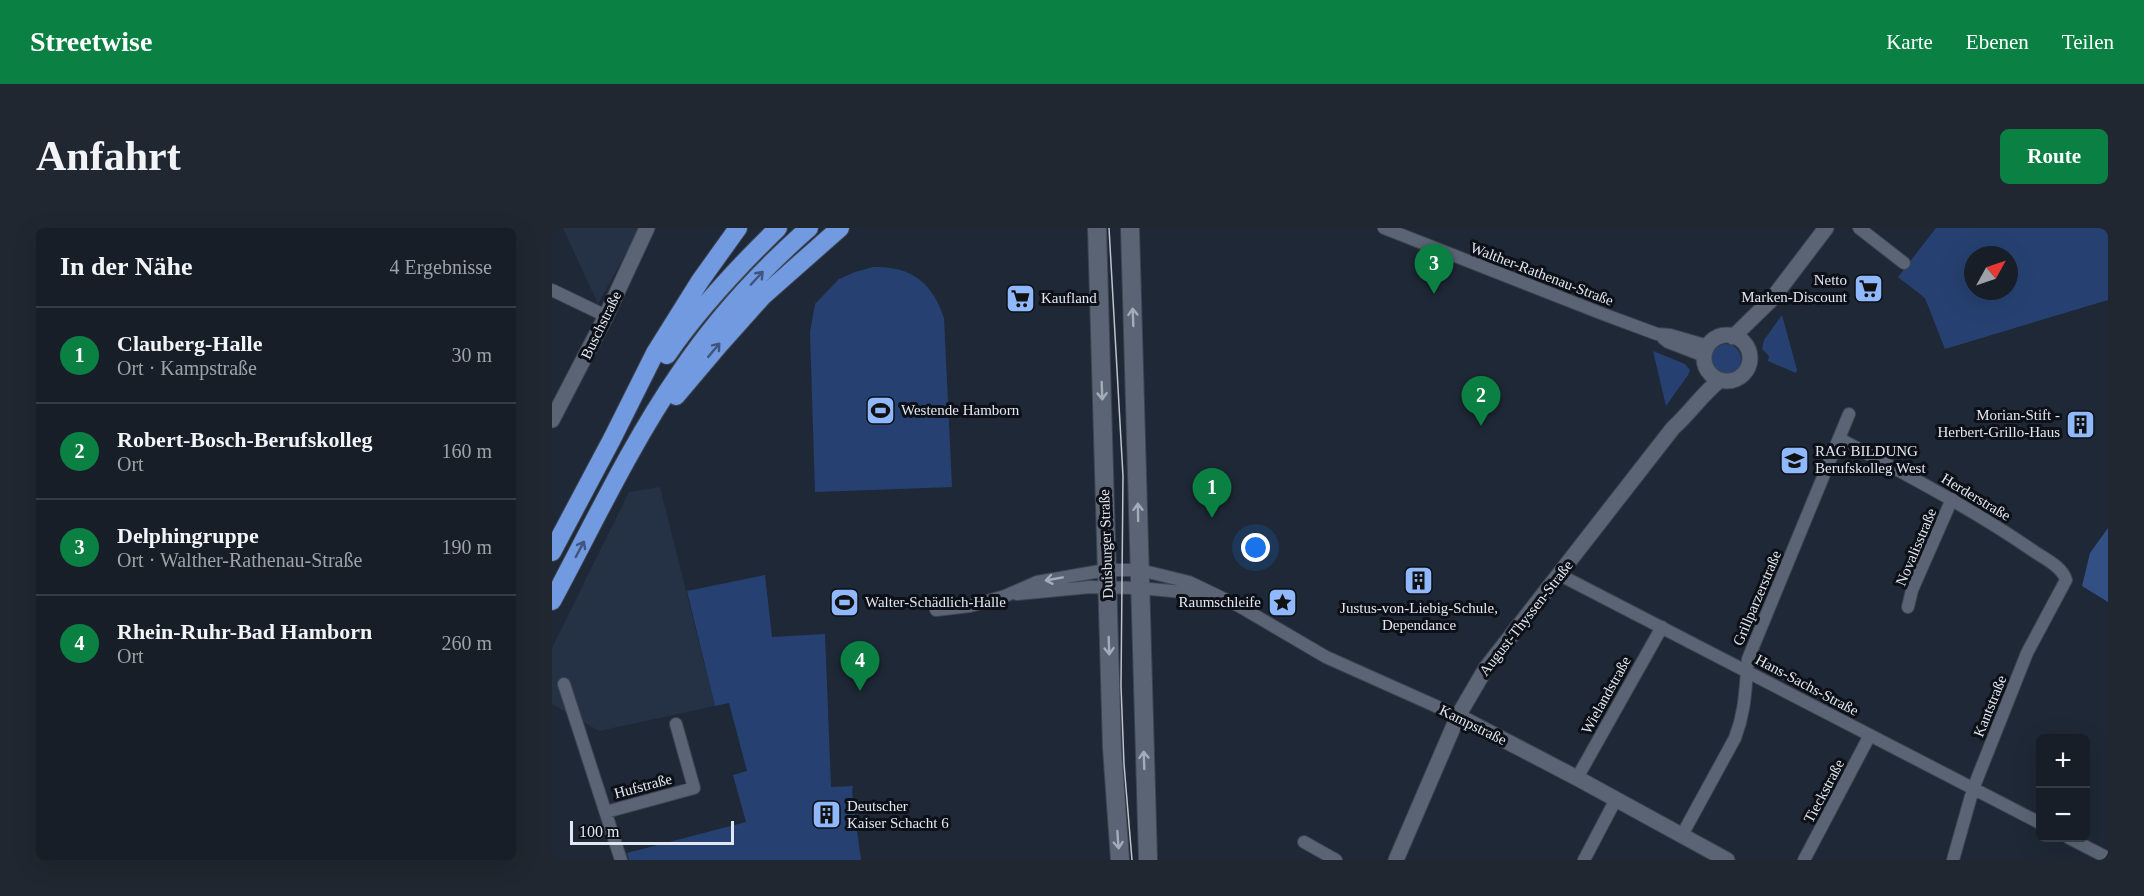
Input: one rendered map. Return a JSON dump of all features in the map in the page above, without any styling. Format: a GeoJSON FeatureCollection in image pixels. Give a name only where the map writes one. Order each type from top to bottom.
{"type":"FeatureCollection","features":[{"type":"Feature","properties":{"kind":"highway"},"geometry":{"type":"LineString","coordinates":[[552,552],[655,352],[700,281],[738,228]]}},
{"type":"Feature","properties":{"kind":"highway"},"geometry":{"type":"LineString","coordinates":[[612,439],[680,336],[737,268],[778,228]]}},
{"type":"Feature","properties":{"kind":"highway"},"geometry":{"type":"LineString","coordinates":[[552,601],[636,443],[679,374],[725,313],[780,253],[809,228]]}},
{"type":"Feature","properties":{"kind":"highway"},"geometry":{"type":"LineString","coordinates":[[636,443],[763,296],[840,228]]}},
{"type":"Feature","properties":{"kind":"main road","name":"Duisburger Straße"},"geometry":{"type":"LineString","coordinates":[[1097,228],[1112,748],[1120,860]]}},
{"type":"Feature","properties":{"kind":"main road"},"geometry":{"type":"LineString","coordinates":[[1130,228],[1148,860]]}},
{"type":"Feature","properties":{"kind":"street","name":"Buschstraße"},"geometry":{"type":"LineString","coordinates":[[552,420],[606,316],[647,228]]}},
{"type":"Feature","properties":{"kind":"street","name":"Walther-Rathenau-Straße"},"geometry":{"type":"LineString","coordinates":[[1384,228],[1540,291],[1657,334],[1668,342],[1706,357]]}},
{"type":"Feature","properties":{"kind":"street"},"geometry":{"type":"LineString","coordinates":[[1733,337],[1772,299],[1826,228]]}},
{"type":"Feature","properties":{"kind":"street"},"geometry":{"type":"LineString","coordinates":[[1859,228],[1904,263]]}},
{"type":"Feature","properties":{"kind":"street"},"geometry":{"type":"LineString","coordinates":[[552,290],[606,316]]}},
{"type":"Feature","properties":{"kind":"street"},"geometry":{"type":"LineString","coordinates":[[1746,347],[1772,299]]}},
{"type":"Feature","properties":{"kind":"street"},"geometry":{"type":"LineString","coordinates":[[1720,337],[1733,337],[1746,347],[1750,358],[1746,370],[1735,380],[1720,380],[1706,357],[1720,337]]}},
{"type":"Feature","properties":{"kind":"street","name":"August-Thyssen-Straße"},"geometry":{"type":"LineString","coordinates":[[1673,428],[1706,357]]}},
{"type":"Feature","properties":{"kind":"street","name":"August-Thyssen-Straße"},"geometry":{"type":"LineString","coordinates":[[1396,860],[1458,716],[1486,668],[1673,428],[1707,390],[1720,380]]}},
{"type":"Feature","properties":{"kind":"street","name":"Grillparzerstraße"},"geometry":{"type":"LineString","coordinates":[[1682,835],[1735,738],[1747,690],[1748,659],[1849,414]]}},
{"type":"Feature","properties":{"kind":"street","name":"Herderstraße"},"geometry":{"type":"LineString","coordinates":[[1840,439],[1952,499],[2005,531],[2061,570]]}},
{"type":"Feature","properties":{"kind":"street","name":"Novalisstraße"},"geometry":{"type":"LineString","coordinates":[[1908,607],[1912,590],[1952,499]]}},
{"type":"Feature","properties":{"kind":"street","name":"Kantstraße"},"geometry":{"type":"LineString","coordinates":[[1953,860],[1973,789],[2027,653],[2064,586],[2066,580],[2061,570]]}},
{"type":"Feature","properties":{"kind":"street","name":"Hans-Sachs-Straße"},"geometry":{"type":"LineString","coordinates":[[1560,575],[2036,821]]}},
{"type":"Feature","properties":{"kind":"street","name":"Kampstraße"},"geometry":{"type":"LineString","coordinates":[[1106,579],[1139,579],[1216,595]]}},
{"type":"Feature","properties":{"kind":"street","name":"Kampstraße"},"geometry":{"type":"LineString","coordinates":[[936,610],[970,606],[1005,596],[1037,582],[1106,579],[1189,582],[1326,657],[1458,716],[1727,860]]}},
{"type":"Feature","properties":{"kind":"street","name":"Wielandstraße"},"geometry":{"type":"LineString","coordinates":[[1577,778],[1662,627]]}},
{"type":"Feature","properties":{"kind":"street","name":"Hufstraße"},"geometry":{"type":"LineString","coordinates":[[564,684],[621,860]]}},
{"type":"Feature","properties":{"kind":"street","name":"Hufstraße"},"geometry":{"type":"LineString","coordinates":[[606,812],[694,788],[676,724]]}},
{"type":"Feature","properties":{"kind":"street","name":"Tieckstraße"},"geometry":{"type":"LineString","coordinates":[[1804,860],[1870,735]]}},
{"type":"Feature","properties":{"kind":"street"},"geometry":{"type":"LineString","coordinates":[[1584,860],[1616,799]]}},
{"type":"Feature","properties":{"kind":"street"},"geometry":{"type":"LineString","coordinates":[[1304,842],[1336,860]]}},
{"type":"Feature","properties":{"kind":"street"},"geometry":{"type":"LineString","coordinates":[[2078,842],[2108,858]]}},
{"type":"Feature","properties":{"kind":"shaded area"},"geometry":{"type":"Polygon","coordinates":[[[563,228],[640,228],[598,304],[563,228]]]}},
{"type":"Feature","properties":{"kind":"shaded area"},"geometry":{"type":"Polygon","coordinates":[[[1936,228],[2108,228],[2108,300],[1945,349],[1925,298],[1898,277],[1936,228]]]}},
{"type":"Feature","properties":{"kind":"shaded area","name":"Westende Hamborn"},"geometry":{"type":"Polygon","coordinates":[[[873,267],[898,269],[918,279],[933,295],[944,318],[952,487],[815,492],[810,332],[815,304],[839,279],[873,267]]]}},
{"type":"Feature","properties":{"kind":"shaded area"},"geometry":{"type":"Polygon","coordinates":[[[1782,315],[1796,373],[1768,361],[1769,356],[1762,349],[1764,340],[1782,315]]]}},
{"type":"Feature","properties":{"kind":"shaded area"},"geometry":{"type":"Polygon","coordinates":[[[1726,344],[1737,348],[1741,359],[1737,370],[1726,374],[1715,370],[1711,359],[1715,348],[1726,344]]]}},
{"type":"Feature","properties":{"kind":"shaded area"},"geometry":{"type":"Polygon","coordinates":[[[1653,351],[1685,364],[1690,370],[1666,406],[1653,351]]]}},
{"type":"Feature","properties":{"kind":"shaded area"},"geometry":{"type":"Polygon","coordinates":[[[660,487],[715,706],[599,731],[552,704],[552,648],[629,492],[660,487]]]}},
{"type":"Feature","properties":{"kind":"shaded area"},"geometry":{"type":"Polygon","coordinates":[[[2108,528],[2108,602],[2082,586],[2090,553],[2108,528]]]}},
{"type":"Feature","properties":{"kind":"shaded area"},"geometry":{"type":"Polygon","coordinates":[[[765,575],[772,637],[825,634],[831,787],[853,786],[861,860],[629,860],[627,853],[746,822],[733,775],[747,771],[729,703],[715,706],[687,591],[765,575]]]}},
{"type":"Feature","properties":{"kind":"tram line"},"geometry":{"type":"LineString","coordinates":[[1109,228],[1123,476],[1121,686],[1124,764],[1132,860]]}},
{"type":"Feature","properties":{"kind":"place","name":"Netto Marken-Discount"},"geometry":{"type":"Point","coordinates":[1868,289]}},
{"type":"Feature","properties":{"kind":"place","name":"Delphingruppe"},"geometry":{"type":"Point","coordinates":[1434,294]}},
{"type":"Feature","properties":{"kind":"place","name":"Kaufland"},"geometry":{"type":"Point","coordinates":[1020,298]}},
{"type":"Feature","properties":{"kind":"place","name":"Westende Hamborn"},"geometry":{"type":"Point","coordinates":[880,410]}},
{"type":"Feature","properties":{"kind":"place","name":"Morian-Stift - Herbert-Grillo-Haus"},"geometry":{"type":"Point","coordinates":[2081,424]}},
{"type":"Feature","properties":{"kind":"place","name":"Robert-Bosch-Berufskolleg"},"geometry":{"type":"Point","coordinates":[1481,426]}},
{"type":"Feature","properties":{"kind":"place","name":"RAG BILDUNG Berufskolleg West"},"geometry":{"type":"Point","coordinates":[1794,460]}},
{"type":"Feature","properties":{"kind":"place","name":"Clauberg-Halle"},"geometry":{"type":"Point","coordinates":[1212,518]}},
{"type":"Feature","properties":{"kind":"place","name":"Justus-von-Liebig-Schule, Dependance"},"geometry":{"type":"Point","coordinates":[1419,581]}},
{"type":"Feature","properties":{"kind":"place","name":"Walter-Schädlich-Halle"},"geometry":{"type":"Point","coordinates":[844,602]}},
{"type":"Feature","properties":{"kind":"place","name":"Raumschleife"},"geometry":{"type":"Point","coordinates":[1282,602]}},
{"type":"Feature","properties":{"kind":"place","name":"Rhein-Ruhr-Bad Hamborn"},"geometry":{"type":"Point","coordinates":[860,691]}},
{"type":"Feature","properties":{"kind":"place","name":"Deutscher Kaiser Schacht 6"},"geometry":{"type":"Point","coordinates":[826,815]}}]}
